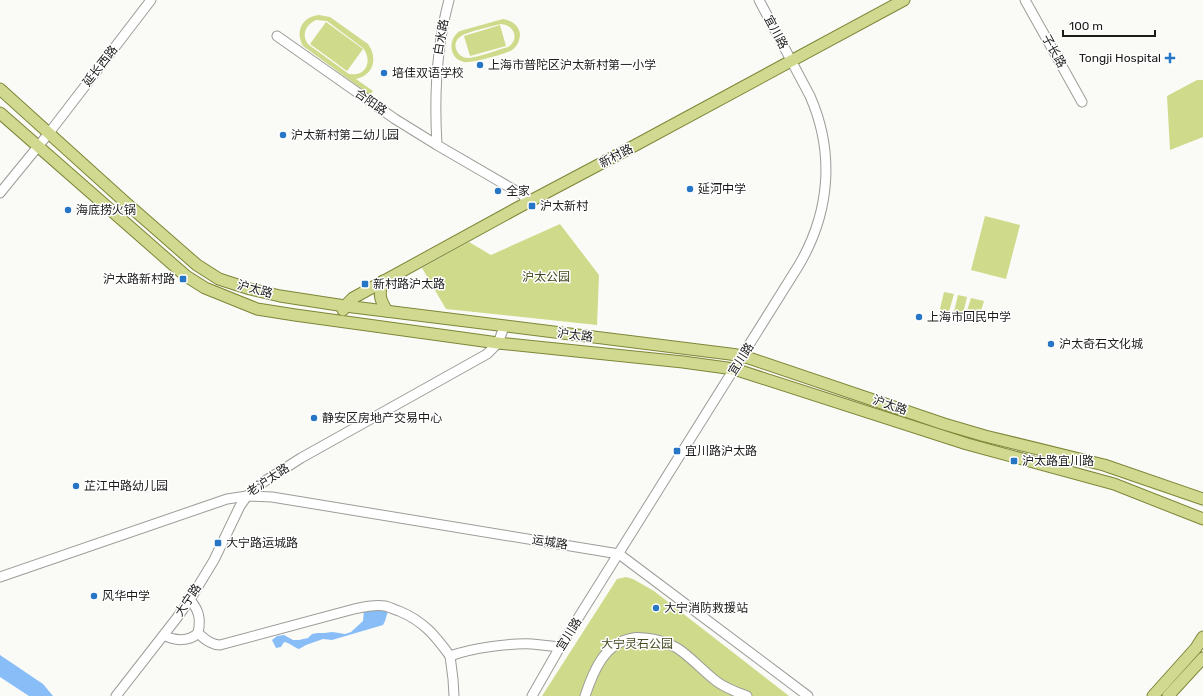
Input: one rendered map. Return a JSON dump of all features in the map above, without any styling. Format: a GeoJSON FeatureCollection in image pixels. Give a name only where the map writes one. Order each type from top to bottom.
{"type":"FeatureCollection","features":[{"type":"Feature","properties":{"kind":"main road","name":"新村路"},"geometry":{"type":"LineString","coordinates":[[338,322],[345,306],[353,298],[527,202],[904,0]]}},
{"type":"Feature","properties":{"kind":"main road","name":"沪太路"},"geometry":{"type":"LineString","coordinates":[[0,89],[197,265],[219,279],[250,289],[280,296],[345,306],[743,356],[944,424],[985,436],[1104,465],[1203,499]]}},
{"type":"Feature","properties":{"kind":"main road","name":"沪太路"},"geometry":{"type":"LineString","coordinates":[[0,112],[161,256],[186,276],[204,288],[257,309],[338,322],[498,343],[734,368],[967,444],[1114,484],[1203,519]]}},
{"type":"Feature","properties":{"kind":"main road"},"geometry":{"type":"LineString","coordinates":[[383,281],[380,289],[381,301],[386,311]]}},
{"type":"Feature","properties":{"kind":"main road"},"geometry":{"type":"LineString","coordinates":[[1153,696],[1196,648],[1203,637]]}},
{"type":"Feature","properties":{"kind":"main road"},"geometry":{"type":"LineString","coordinates":[[1168,696],[1203,658]]}},
{"type":"Feature","properties":{"kind":"street","name":"延长西路"},"geometry":{"type":"LineString","coordinates":[[0,193],[49,133],[151,0]]}},
{"type":"Feature","properties":{"kind":"street","name":"白水路"},"geometry":{"type":"LineString","coordinates":[[437,146],[435,116],[437,59],[440,37],[449,0]]}},
{"type":"Feature","properties":{"kind":"street","name":"宜川路"},"geometry":{"type":"LineString","coordinates":[[532,696],[560,647],[806,254],[816,231],[824,196],[827,163],[821,128],[815,108],[759,0]]}},
{"type":"Feature","properties":{"kind":"street","name":"子长路"},"geometry":{"type":"LineString","coordinates":[[1025,0],[1082,102]]}},
{"type":"Feature","properties":{"kind":"street","name":"合阳路"},"geometry":{"type":"LineString","coordinates":[[277,36],[437,146],[523,195],[527,202]]}},
{"type":"Feature","properties":{"kind":"street","name":"老沪太路"},"geometry":{"type":"LineString","coordinates":[[0,577],[227,499],[247,496],[279,472],[487,354],[498,343],[504,327]]}},
{"type":"Feature","properties":{"kind":"street","name":"运城路"},"geometry":{"type":"LineString","coordinates":[[247,496],[272,497],[619,554],[808,696]]}},
{"type":"Feature","properties":{"kind":"street","name":"大宁路"},"geometry":{"type":"LineString","coordinates":[[116,696],[190,600],[214,560],[240,506],[247,496]]}},
{"type":"Feature","properties":{"kind":"street"},"geometry":{"type":"LineString","coordinates":[[164,635],[176,640],[194,637],[198,632],[198,609],[190,600]]}},
{"type":"Feature","properties":{"kind":"street"},"geometry":{"type":"LineString","coordinates":[[198,632],[201,636],[214,645],[220,645],[354,609],[368,606],[384,606],[407,614],[424,625],[435,635],[450,656],[454,679],[454,696]]}},
{"type":"Feature","properties":{"kind":"street"},"geometry":{"type":"LineString","coordinates":[[585,696],[597,665],[604,656],[618,642],[634,637],[650,638],[666,642],[677,648],[717,682],[747,696]]}},
{"type":"Feature","properties":{"kind":"street"},"geometry":{"type":"LineString","coordinates":[[450,656],[467,650],[510,645],[531,644],[560,647]]}},
{"type":"Feature","properties":{"kind":"green space"},"geometry":{"type":"Polygon","coordinates":[[[319,15],[330,17],[368,44],[373,55],[372,65],[367,74],[356,79],[373,91],[370,95],[303,46],[300,30],[304,22],[313,16],[319,15]],[[316,20],[309,25],[305,31],[305,38],[309,45],[349,74],[364,71],[367,58],[363,48],[327,21],[316,20]]]}},
{"type":"Feature","properties":{"kind":"green space"},"geometry":{"type":"Polygon","coordinates":[[[503,19],[509,20],[518,28],[520,36],[515,47],[508,52],[480,60],[464,62],[455,57],[452,48],[453,38],[460,31],[503,19]],[[501,24],[479,29],[463,35],[457,40],[456,43],[459,54],[465,58],[469,58],[508,47],[514,40],[514,33],[506,25],[501,24]]]}},
{"type":"Feature","properties":{"kind":"green space"},"geometry":{"type":"Polygon","coordinates":[[[326,22],[363,49],[347,71],[310,44],[326,22]]]}},
{"type":"Feature","properties":{"kind":"green space"},"geometry":{"type":"Polygon","coordinates":[[[500,25],[506,46],[470,56],[464,36],[500,25]]]}},
{"type":"Feature","properties":{"kind":"green space"},"geometry":{"type":"Polygon","coordinates":[[[1197,80],[1203,80],[1203,137],[1170,150],[1167,96],[1197,80]]]}},
{"type":"Feature","properties":{"kind":"green space"},"geometry":{"type":"Polygon","coordinates":[[[985,216],[1020,225],[1006,279],[971,270],[985,216]]]}},
{"type":"Feature","properties":{"kind":"green space","name":"沪太公园"},"geometry":{"type":"Polygon","coordinates":[[[560,224],[599,275],[597,325],[446,309],[422,268],[469,242],[491,255],[560,224]]]}},
{"type":"Feature","properties":{"kind":"green space"},"geometry":{"type":"Polygon","coordinates":[[[944,292],[954,294],[948,315],[939,313],[944,292]]]}},
{"type":"Feature","properties":{"kind":"green space"},"geometry":{"type":"Polygon","coordinates":[[[958,295],[967,297],[962,318],[953,316],[958,295]]]}},
{"type":"Feature","properties":{"kind":"green space"},"geometry":{"type":"Polygon","coordinates":[[[971,298],[984,301],[977,324],[964,320],[971,298]]]}},
{"type":"Feature","properties":{"kind":"green space","name":"大宁灵石公园"},"geometry":{"type":"Polygon","coordinates":[[[626,577],[633,579],[654,591],[789,696],[542,696],[617,579],[626,577]]]}},
{"type":"Feature","properties":{"kind":"water"},"geometry":{"type":"Polygon","coordinates":[[[375,609],[388,611],[383,625],[332,640],[323,639],[299,649],[284,642],[281,647],[276,648],[272,640],[277,636],[284,635],[293,640],[299,640],[308,638],[312,634],[318,633],[332,632],[345,634],[351,632],[363,621],[364,610],[375,609]]]}},
{"type":"Feature","properties":{"kind":"water"},"geometry":{"type":"Polygon","coordinates":[[[0,655],[43,684],[53,696],[29,696],[0,677],[0,655]]]}},
{"type":"Feature","properties":{"kind":"place","name":"Tongji Hospital"},"geometry":{"type":"Point","coordinates":[1170,58]}},
{"type":"Feature","properties":{"kind":"place","name":"上海市普陀区沪太新村第一小学"},"geometry":{"type":"Point","coordinates":[480,65]}},
{"type":"Feature","properties":{"kind":"place","name":"培佳双语学校"},"geometry":{"type":"Point","coordinates":[384,73]}},
{"type":"Feature","properties":{"kind":"place","name":"沪太新村第二幼儿园"},"geometry":{"type":"Point","coordinates":[283,135]}},
{"type":"Feature","properties":{"kind":"place","name":"延河中学"},"geometry":{"type":"Point","coordinates":[690,189]}},
{"type":"Feature","properties":{"kind":"place","name":"全家"},"geometry":{"type":"Point","coordinates":[498,191]}},
{"type":"Feature","properties":{"kind":"place","name":"沪太新村"},"geometry":{"type":"Point","coordinates":[532,206]}},
{"type":"Feature","properties":{"kind":"place","name":"海底捞火锅"},"geometry":{"type":"Point","coordinates":[68,210]}},
{"type":"Feature","properties":{"kind":"place","name":"沪太路新村路"},"geometry":{"type":"Point","coordinates":[183,279]}},
{"type":"Feature","properties":{"kind":"place","name":"新村路沪太路"},"geometry":{"type":"Point","coordinates":[365,284]}},
{"type":"Feature","properties":{"kind":"place","name":"上海市回民中学"},"geometry":{"type":"Point","coordinates":[919,317]}},
{"type":"Feature","properties":{"kind":"place","name":"沪太奇石文化城"},"geometry":{"type":"Point","coordinates":[1051,344]}},
{"type":"Feature","properties":{"kind":"place","name":"静安区房地产交易中心"},"geometry":{"type":"Point","coordinates":[314,418]}},
{"type":"Feature","properties":{"kind":"place","name":"宜川路沪太路"},"geometry":{"type":"Point","coordinates":[677,451]}},
{"type":"Feature","properties":{"kind":"place","name":"沪太路宜川路"},"geometry":{"type":"Point","coordinates":[1014,461]}},
{"type":"Feature","properties":{"kind":"place","name":"芷江中路幼儿园"},"geometry":{"type":"Point","coordinates":[76,486]}},
{"type":"Feature","properties":{"kind":"place","name":"大宁路运城路"},"geometry":{"type":"Point","coordinates":[218,543]}},
{"type":"Feature","properties":{"kind":"place","name":"风华中学"},"geometry":{"type":"Point","coordinates":[94,596]}},
{"type":"Feature","properties":{"kind":"place","name":"大宁消防救援站"},"geometry":{"type":"Point","coordinates":[656,608]}}]}
